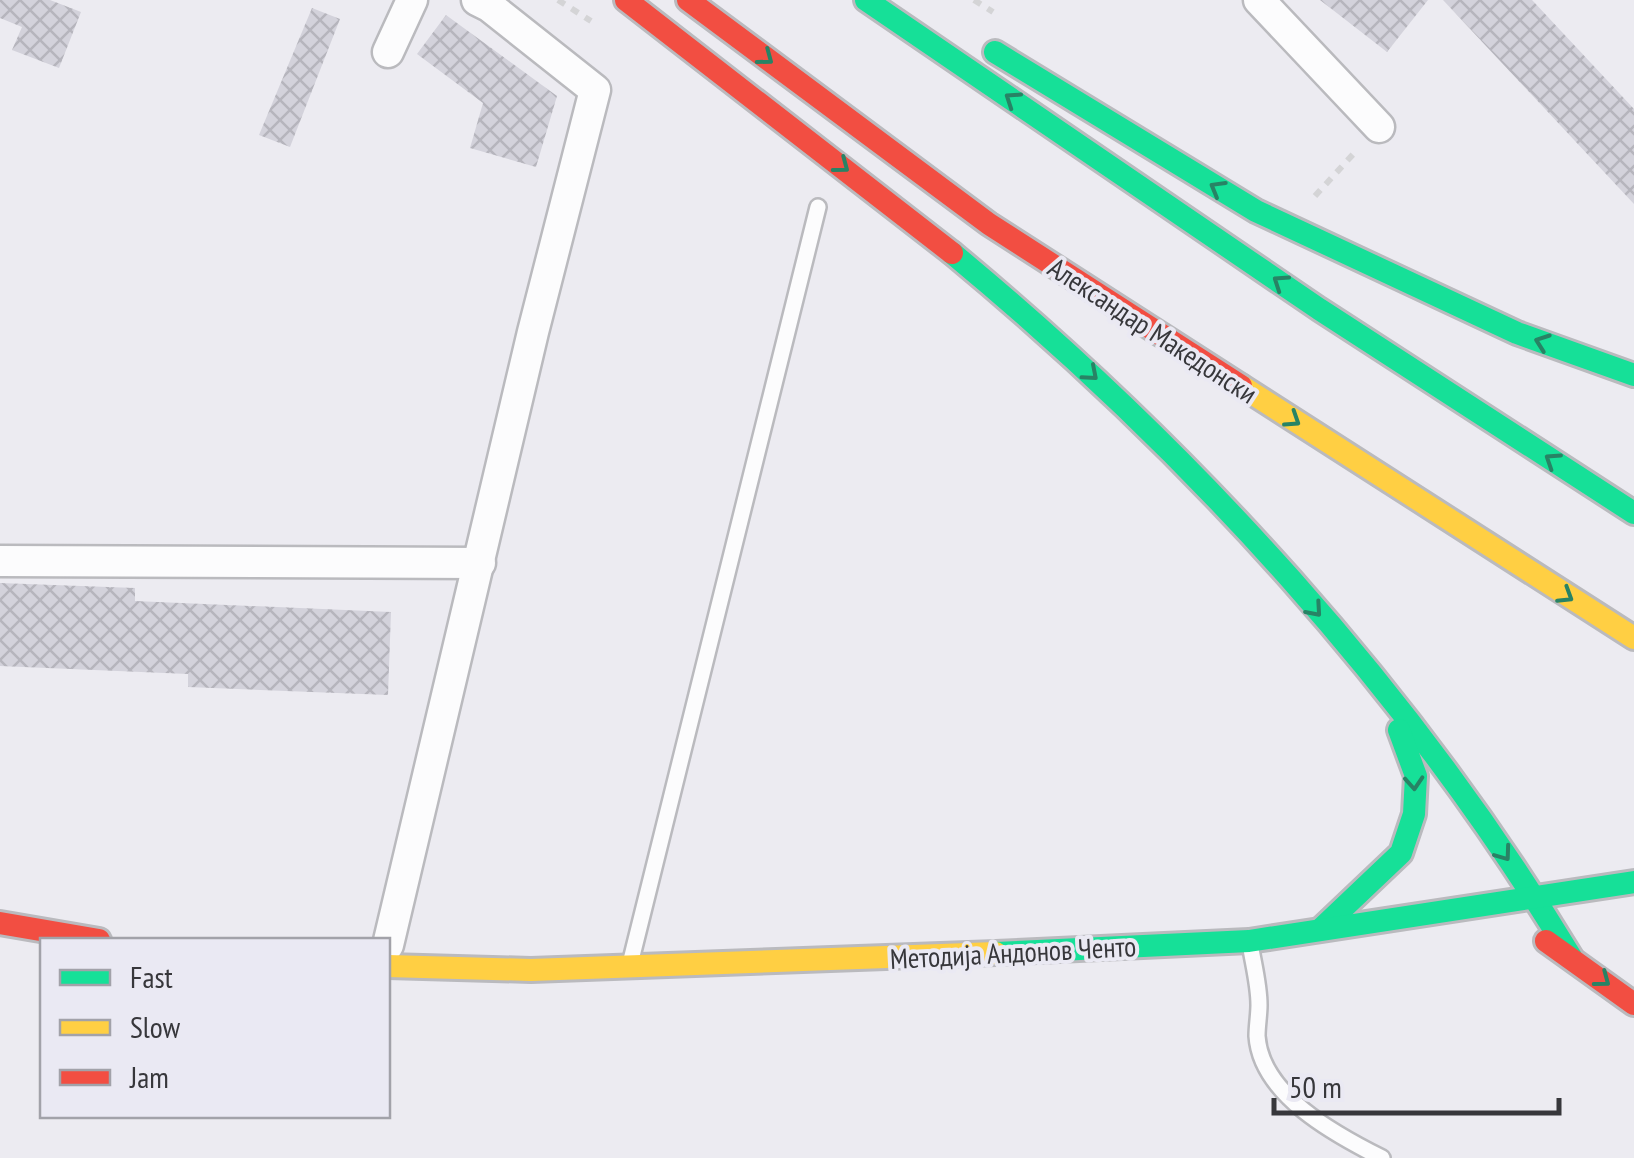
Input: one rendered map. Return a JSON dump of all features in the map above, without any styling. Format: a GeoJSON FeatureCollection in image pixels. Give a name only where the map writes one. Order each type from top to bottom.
{"type":"FeatureCollection","features":[{"type":"Feature","properties":{"kind":"street"},"geometry":{"type":"LineString","coordinates":[[388,52],[412,0]]}},
{"type":"Feature","properties":{"kind":"street"},"geometry":{"type":"LineString","coordinates":[[390,938],[533,332],[595,90],[477,0]]}},
{"type":"Feature","properties":{"kind":"street"},"geometry":{"type":"LineString","coordinates":[[626,0],[918,224],[1108,389],[1249,534],[1385,691],[1536,897],[1571,957]]}},
{"type":"Feature","properties":{"kind":"street","name":"Александар Македонски"},"geometry":{"type":"LineString","coordinates":[[688,0],[989,224],[1634,638]]}},
{"type":"Feature","properties":{"kind":"street"},"geometry":{"type":"LineString","coordinates":[[866,0],[1319,309],[1634,513]]}},
{"type":"Feature","properties":{"kind":"street"},"geometry":{"type":"LineString","coordinates":[[1259,0],[1379,128]]}},
{"type":"Feature","properties":{"kind":"street"},"geometry":{"type":"LineString","coordinates":[[981,44],[1256,211],[1517,333],[1634,375]]}},
{"type":"Feature","properties":{"kind":"street"},"geometry":{"type":"LineString","coordinates":[[0,561],[480,563]]}},
{"type":"Feature","properties":{"kind":"street"},"geometry":{"type":"LineString","coordinates":[[1322,928],[1401,853],[1414,814],[1416,776],[1385,691]]}},
{"type":"Feature","properties":{"kind":"street","name":"Методија Андонов Ченто"},"geometry":{"type":"LineString","coordinates":[[390,966],[531,970],[1250,940],[1634,882]]}},
{"type":"Feature","properties":{"kind":"street"},"geometry":{"type":"LineString","coordinates":[[1447,911],[1491,914],[1516,924],[1571,957],[1634,1004]]}},
{"type":"Feature","properties":{"kind":"street"},"geometry":{"type":"LineString","coordinates":[[0,924],[87,938]]}},
{"type":"Feature","properties":{"kind":"lane"},"geometry":{"type":"LineString","coordinates":[[630,964],[818,207]]}},
{"type":"Feature","properties":{"kind":"lane"},"geometry":{"type":"LineString","coordinates":[[1250,940],[1259,1002],[1257,1039],[1268,1072],[1294,1101],[1332,1132],[1382,1158]]}},
{"type":"Feature","properties":{"kind":"path"},"geometry":{"type":"LineString","coordinates":[[1308,203],[1379,128]]}},
{"type":"Feature","properties":{"kind":"building"},"geometry":{"type":"Polygon","coordinates":[[[0,0],[50,0],[81,12],[59,68],[12,50],[22,27],[0,18],[0,0]]]}},
{"type":"Feature","properties":{"kind":"building"},"geometry":{"type":"Polygon","coordinates":[[[1320,0],[1428,0],[1387,52],[1320,0]]]}},
{"type":"Feature","properties":{"kind":"building"},"geometry":{"type":"Polygon","coordinates":[[[1443,0],[1532,0],[1634,109],[1634,204],[1443,0]]]}},
{"type":"Feature","properties":{"kind":"building"},"geometry":{"type":"Polygon","coordinates":[[[312,8],[340,19],[290,147],[259,135],[312,8]]]}},
{"type":"Feature","properties":{"kind":"building"},"geometry":{"type":"Polygon","coordinates":[[[446,15],[557,96],[536,167],[470,148],[483,103],[417,54],[446,15]]]}},
{"type":"Feature","properties":{"kind":"building"},"geometry":{"type":"Polygon","coordinates":[[[0,583],[135,588],[135,601],[391,612],[388,695],[188,687],[188,674],[0,666],[0,583]]]}},
{"type":"Feature","properties":{"kind":"traffic: fast"},"geometry":{"type":"LineString","coordinates":[[866,0],[1319,309],[1634,513]]}},
{"type":"Feature","properties":{"kind":"traffic: fast"},"geometry":{"type":"LineString","coordinates":[[995,52],[1256,211],[1517,333],[1634,375]]}},
{"type":"Feature","properties":{"kind":"traffic: fast"},"geometry":{"type":"LineString","coordinates":[[952,253],[1127,409],[1291,579],[1440,762],[1571,957]]}},
{"type":"Feature","properties":{"kind":"traffic: fast"},"geometry":{"type":"LineString","coordinates":[[1322,928],[1401,853],[1414,814],[1416,776],[1399,730]]}},
{"type":"Feature","properties":{"kind":"traffic: fast"},"geometry":{"type":"LineString","coordinates":[[996,953],[1249,941],[1634,882]]}},
{"type":"Feature","properties":{"kind":"traffic: slow"},"geometry":{"type":"LineString","coordinates":[[1241,386],[1634,638]]}},
{"type":"Feature","properties":{"kind":"traffic: slow"},"geometry":{"type":"LineString","coordinates":[[390,966],[531,970],[996,953]]}},
{"type":"Feature","properties":{"kind":"traffic: jam"},"geometry":{"type":"LineString","coordinates":[[626,0],[952,253]]}},
{"type":"Feature","properties":{"kind":"traffic: jam"},"geometry":{"type":"LineString","coordinates":[[688,0],[989,224],[1241,386]]}},
{"type":"Feature","properties":{"kind":"traffic: jam"},"geometry":{"type":"LineString","coordinates":[[0,923],[87,938]]}},
{"type":"Feature","properties":{"kind":"traffic: jam"},"geometry":{"type":"LineString","coordinates":[[1546,941],[1634,1004]]}}]}
